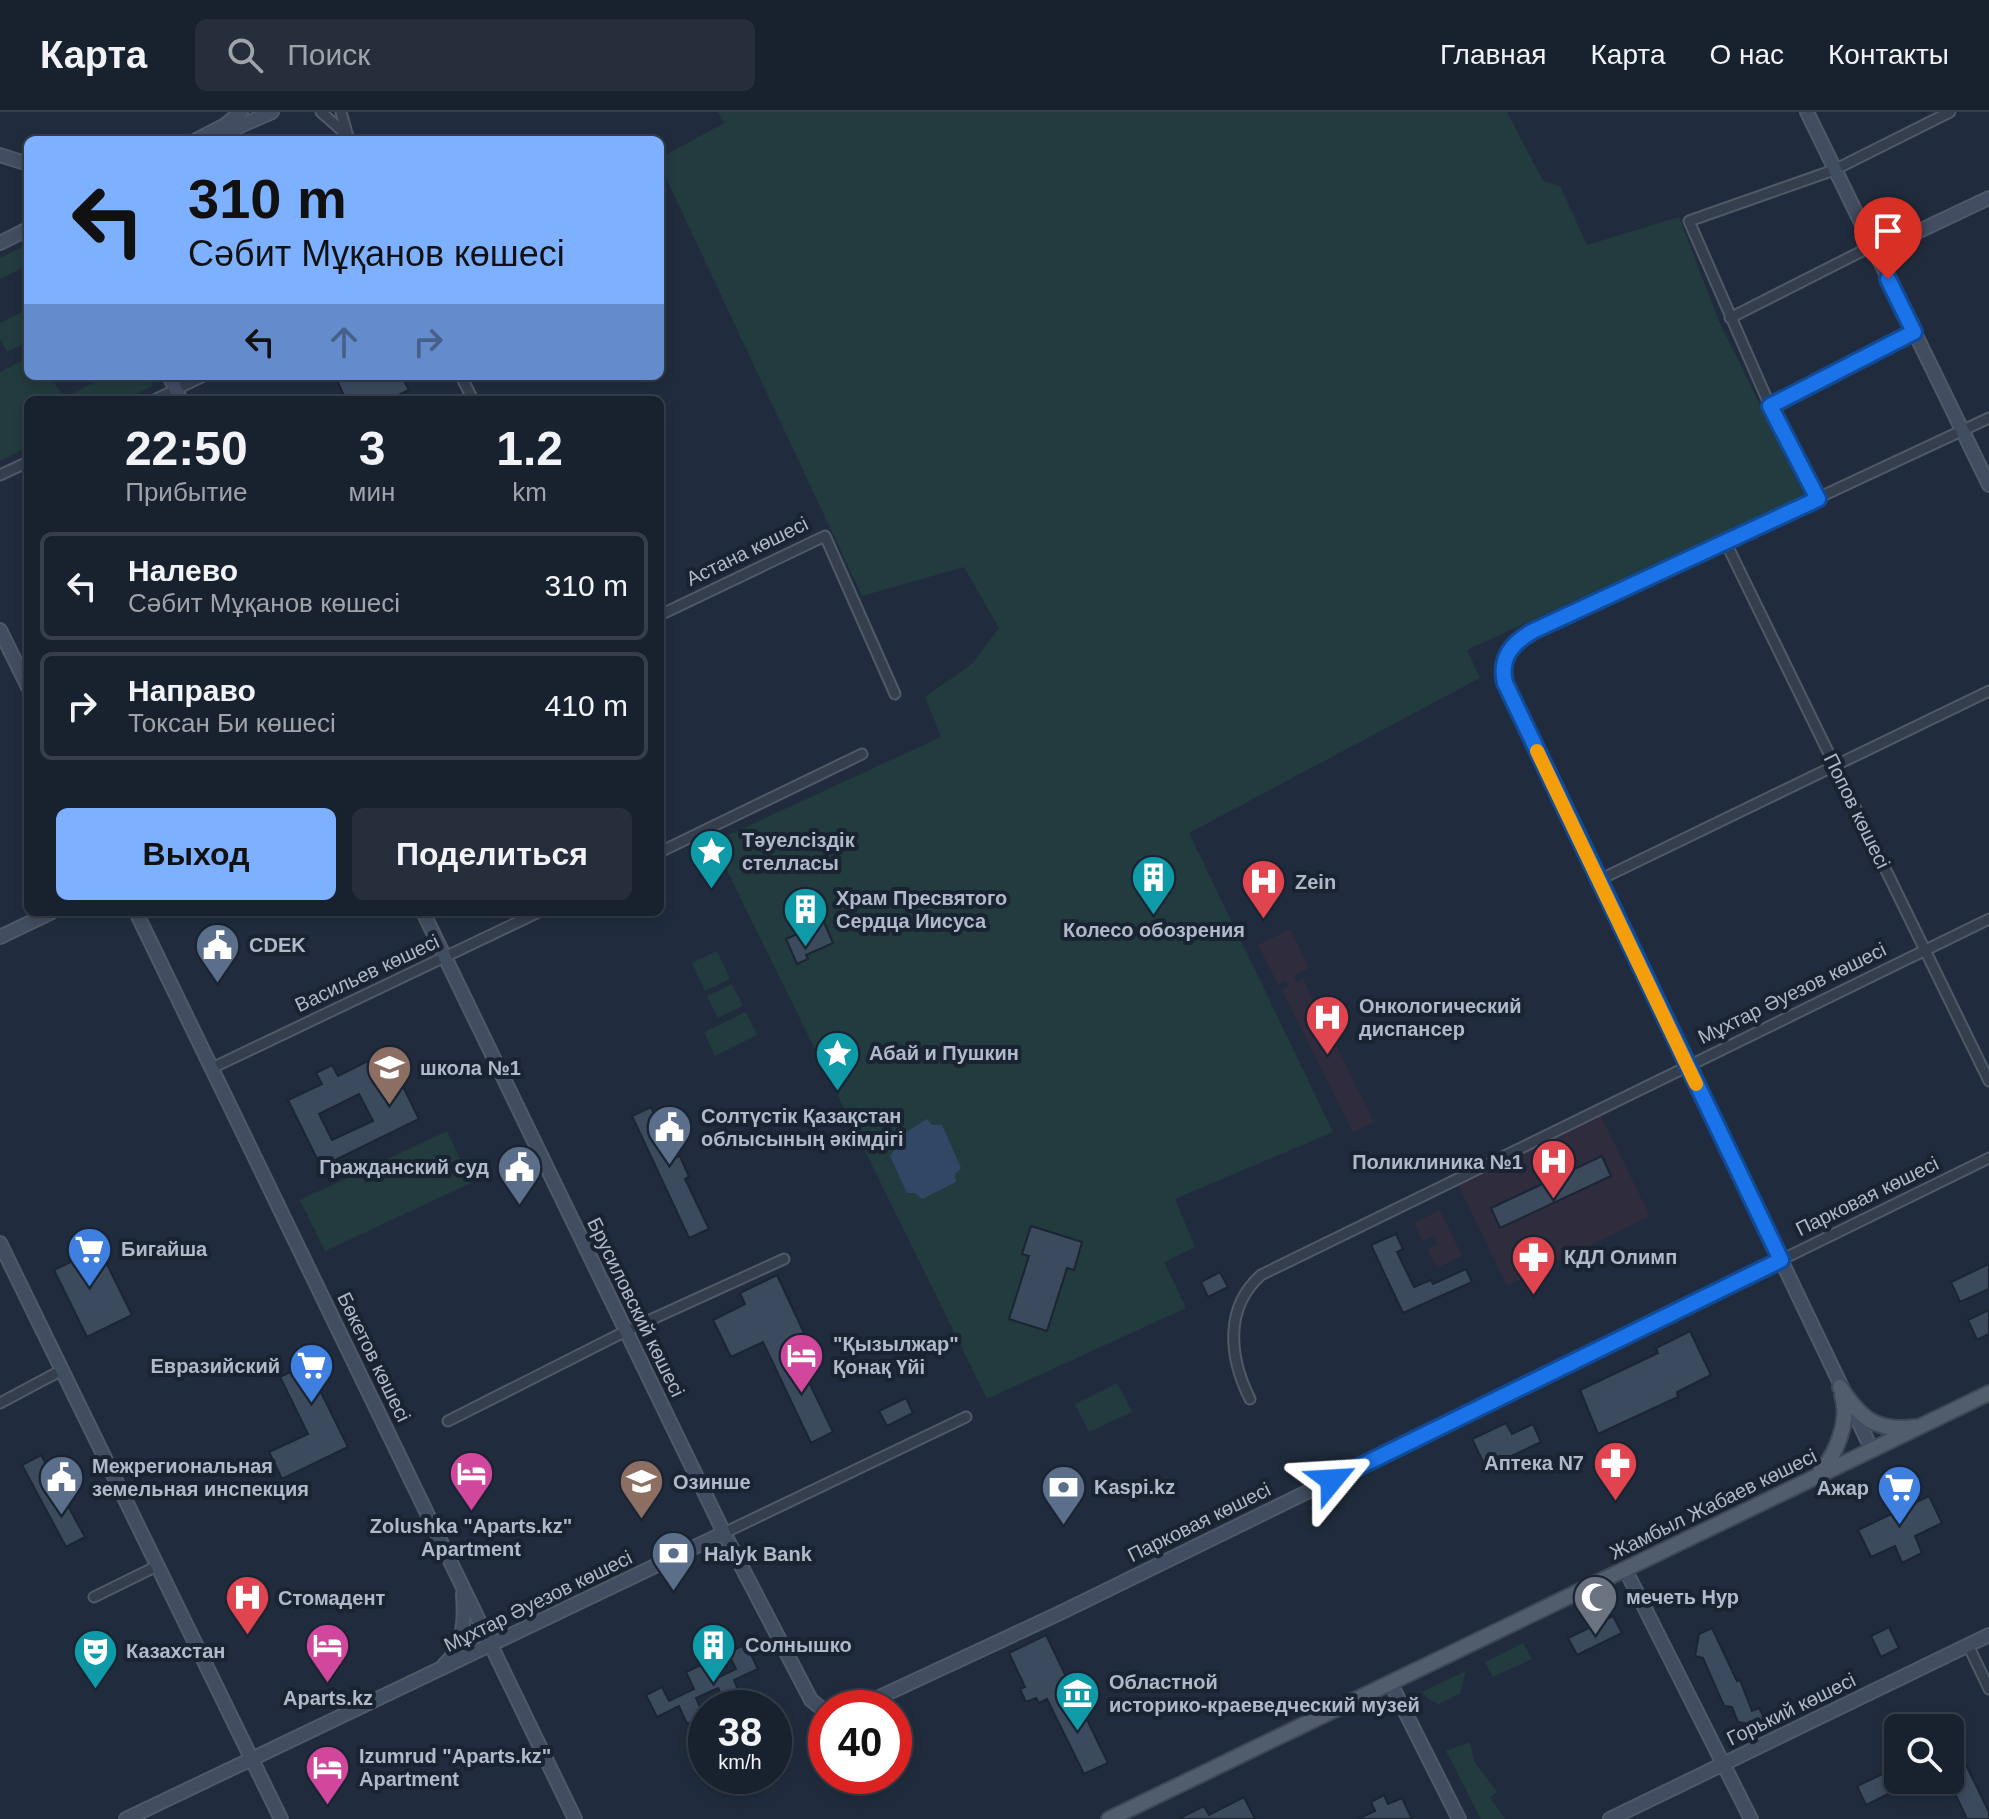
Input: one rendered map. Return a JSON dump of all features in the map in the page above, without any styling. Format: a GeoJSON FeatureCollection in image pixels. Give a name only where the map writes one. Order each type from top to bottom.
{"type":"FeatureCollection","features":[{"type":"Feature","properties":{"kind":"main road"},"geometry":{"type":"LineString","coordinates":[[1840,1387],[1856,1411],[1876,1424],[1902,1428],[1927,1424]]}},
{"type":"Feature","properties":{"kind":"main road"},"geometry":{"type":"LineString","coordinates":[[1813,1478],[1831,1458],[1843,1426],[1845,1409],[1840,1387]]}},
{"type":"Feature","properties":{"kind":"main road","name":"Жамбыл Жабаев көшесі"},"geometry":{"type":"LineString","coordinates":[[1109,1819],[1989,1393]]}},
{"type":"Feature","properties":{"kind":"street"},"geometry":{"type":"LineString","coordinates":[[204,136],[242,118],[272,112]]}},
{"type":"Feature","properties":{"kind":"street"},"geometry":{"type":"LineString","coordinates":[[321,112],[347,136]]}},
{"type":"Feature","properties":{"kind":"street"},"geometry":{"type":"LineString","coordinates":[[341,112],[348,136]]}},
{"type":"Feature","properties":{"kind":"street"},"geometry":{"type":"LineString","coordinates":[[1807,112],[1989,485]]}},
{"type":"Feature","properties":{"kind":"street"},"geometry":{"type":"LineString","coordinates":[[1818,499],[1770,406],[1689,221],[1834,170],[1950,112]]}},
{"type":"Feature","properties":{"kind":"street"},"geometry":{"type":"LineString","coordinates":[[215,136],[242,118]]}},
{"type":"Feature","properties":{"kind":"street"},"geometry":{"type":"LineString","coordinates":[[0,155],[24,163]]}},
{"type":"Feature","properties":{"kind":"street"},"geometry":{"type":"LineString","coordinates":[[1730,318],[1873,249],[1989,198]]}},
{"type":"Feature","properties":{"kind":"street"},"geometry":{"type":"LineString","coordinates":[[0,243],[24,231]]}},
{"type":"Feature","properties":{"kind":"street"},"geometry":{"type":"LineString","coordinates":[[1770,406],[1914,332]]}},
{"type":"Feature","properties":{"kind":"street"},"geometry":{"type":"LineString","coordinates":[[178,395],[199,380]]}},
{"type":"Feature","properties":{"kind":"street"},"geometry":{"type":"LineString","coordinates":[[1872,1450],[1505,683],[1506,658],[1524,636],[1989,418]]}},
{"type":"Feature","properties":{"kind":"street"},"geometry":{"type":"LineString","coordinates":[[0,475],[24,464]]}},
{"type":"Feature","properties":{"kind":"street","name":"Астана көшесі"},"geometry":{"type":"LineString","coordinates":[[664,613],[825,536],[895,694]]}},
{"type":"Feature","properties":{"kind":"street","name":"Попов көшесі"},"geometry":{"type":"LineString","coordinates":[[1725,541],[1989,1081]]}},
{"type":"Feature","properties":{"kind":"street"},"geometry":{"type":"LineString","coordinates":[[0,630],[24,679]]}},
{"type":"Feature","properties":{"kind":"street"},"geometry":{"type":"LineString","coordinates":[[1599,880],[1989,691]]}},
{"type":"Feature","properties":{"kind":"street"},"geometry":{"type":"LineString","coordinates":[[664,850],[862,754]]}},
{"type":"Feature","properties":{"kind":"street"},"geometry":{"type":"LineString","coordinates":[[0,937],[44,916]]}},
{"type":"Feature","properties":{"kind":"street","name":"Бөкетов көшесі"},"geometry":{"type":"LineString","coordinates":[[138,916],[575,1819]]}},
{"type":"Feature","properties":{"kind":"street","name":"Брусиловский көшесі"},"geometry":{"type":"LineString","coordinates":[[425,916],[724,1533],[808,1694]]}},
{"type":"Feature","properties":{"kind":"street","name":"Васильев көшесі"},"geometry":{"type":"LineString","coordinates":[[212,1068],[531,916]]}},
{"type":"Feature","properties":{"kind":"street","name":"Мұхтар Әуезов көшесі"},"geometry":{"type":"LineString","coordinates":[[1250,1399],[1235,1365],[1234,1328],[1244,1294],[1261,1275],[1989,919]]}},
{"type":"Feature","properties":{"kind":"street","name":"Парковая көшесі"},"geometry":{"type":"LineString","coordinates":[[895,1690],[1060,1613],[1989,1158]]}},
{"type":"Feature","properties":{"kind":"street"},"geometry":{"type":"LineString","coordinates":[[0,1243],[281,1819]]}},
{"type":"Feature","properties":{"kind":"street"},"geometry":{"type":"LineString","coordinates":[[448,1421],[626,1331],[784,1259]]}},
{"type":"Feature","properties":{"kind":"street"},"geometry":{"type":"LineString","coordinates":[[0,1403],[62,1370]]}},
{"type":"Feature","properties":{"kind":"street","name":"Мұхтар Әуезов көшесі"},"geometry":{"type":"LineString","coordinates":[[126,1819],[966,1417]]}},
{"type":"Feature","properties":{"kind":"street"},"geometry":{"type":"LineString","coordinates":[[94,1597],[157,1566]]}},
{"type":"Feature","properties":{"kind":"street"},"geometry":{"type":"LineString","coordinates":[[1625,1569],[1751,1819]]}},
{"type":"Feature","properties":{"kind":"street"},"geometry":{"type":"LineString","coordinates":[[434,1673],[450,1660],[460,1640],[464,1614],[463,1586]]}},
{"type":"Feature","properties":{"kind":"street","name":"Горький көшесі"},"geometry":{"type":"LineString","coordinates":[[1610,1819],[1989,1635]]}},
{"type":"Feature","properties":{"kind":"street"},"geometry":{"type":"LineString","coordinates":[[1968,1645],[1989,1689]]}},
{"type":"Feature","properties":{"kind":"street"},"geometry":{"type":"LineString","coordinates":[[1390,1682],[1459,1819]]}},
{"type":"Feature","properties":{"kind":"shaded area","name":"Онкологический диспансер"},"geometry":{"type":"Polygon","coordinates":[[[1290,929],[1309,968],[1294,976],[1297,982],[1303,979],[1374,1122],[1353,1132],[1282,990],[1289,986],[1286,980],[1278,984],[1258,945],[1290,929]]]}},
{"type":"Feature","properties":{"kind":"shaded area","name":"Поликлиника №1"},"geometry":{"type":"Polygon","coordinates":[[[1601,1116],[1650,1216],[1507,1286],[1458,1185],[1601,1116]]]}},
{"type":"Feature","properties":{"kind":"shaded area"},"geometry":{"type":"Polygon","coordinates":[[[1440,1210],[1462,1256],[1437,1268],[1427,1249],[1438,1244],[1434,1236],[1423,1241],[1414,1223],[1440,1210]]]}},
{"type":"Feature","properties":{"kind":"green space"},"geometry":{"type":"Polygon","coordinates":[[[718,112],[1507,112],[1543,181],[1560,186],[1587,245],[1679,217],[1718,319],[1804,495],[1467,650],[1480,678],[1189,833],[1333,1132],[1175,1199],[1195,1247],[1164,1262],[1186,1308],[987,1399],[713,842],[941,737],[925,697],[972,664],[999,628],[964,567],[862,596],[664,174],[664,156],[724,123],[718,112]]]}},
{"type":"Feature","properties":{"kind":"green space"},"geometry":{"type":"Polygon","coordinates":[[[24,246],[24,267],[0,279],[0,258],[24,246]]]}},
{"type":"Feature","properties":{"kind":"green space"},"geometry":{"type":"Polygon","coordinates":[[[24,311],[24,344],[7,352],[0,339],[0,323],[24,311]]]}},
{"type":"Feature","properties":{"kind":"green space"},"geometry":{"type":"Polygon","coordinates":[[[24,360],[24,380],[53,380],[63,396],[24,396],[24,449],[0,461],[0,372],[24,360]]]}},
{"type":"Feature","properties":{"kind":"green space"},"geometry":{"type":"Polygon","coordinates":[[[98,380],[150,380],[153,386],[132,396],[68,396],[98,380]]]}},
{"type":"Feature","properties":{"kind":"green space"},"geometry":{"type":"Polygon","coordinates":[[[717,951],[730,979],[705,991],[692,963],[717,951]]]}},
{"type":"Feature","properties":{"kind":"green space"},"geometry":{"type":"Polygon","coordinates":[[[732,984],[743,1006],[718,1018],[707,996],[732,984]]]}},
{"type":"Feature","properties":{"kind":"green space"},"geometry":{"type":"Polygon","coordinates":[[[746,1012],[757,1035],[715,1056],[704,1032],[746,1012]]]}},
{"type":"Feature","properties":{"kind":"green space"},"geometry":{"type":"Polygon","coordinates":[[[447,1131],[471,1183],[325,1251],[300,1200],[447,1131]]]}},
{"type":"Feature","properties":{"kind":"green space"},"geometry":{"type":"Polygon","coordinates":[[[1117,1383],[1132,1412],[1089,1432],[1075,1404],[1117,1383]]]}},
{"type":"Feature","properties":{"kind":"green space"},"geometry":{"type":"Polygon","coordinates":[[[1523,1643],[1532,1659],[1493,1677],[1485,1662],[1523,1643]]]}},
{"type":"Feature","properties":{"kind":"green space"},"geometry":{"type":"Polygon","coordinates":[[[1466,1671],[1460,1694],[1439,1704],[1422,1692],[1466,1671]]]}},
{"type":"Feature","properties":{"kind":"green space"},"geometry":{"type":"Polygon","coordinates":[[[1470,1742],[1474,1761],[1497,1792],[1490,1797],[1505,1819],[1481,1819],[1446,1751],[1470,1742]]]}},
{"type":"Feature","properties":{"kind":"water"},"geometry":{"type":"Polygon","coordinates":[[[927,1119],[932,1125],[942,1125],[961,1168],[955,1174],[956,1182],[922,1199],[915,1193],[907,1193],[890,1156],[896,1148],[895,1139],[927,1119]]]}},
{"type":"Feature","properties":{"kind":"building"},"geometry":{"type":"Polygon","coordinates":[[[337,380],[404,380],[409,390],[396,396],[344,396],[337,380]]]}},
{"type":"Feature","properties":{"kind":"building","name":"Храм Пресвятого Сердца Иисуса"},"geometry":{"type":"Polygon","coordinates":[[[824,922],[833,943],[806,955],[808,959],[797,964],[786,939],[824,922]]]}},
{"type":"Feature","properties":{"kind":"building","name":"школа №1"},"geometry":{"type":"Polygon","coordinates":[[[386,1052],[419,1119],[321,1167],[288,1100],[322,1084],[316,1073],[332,1065],[338,1076],[386,1052]],[[359,1094],[319,1114],[332,1140],[373,1121],[359,1094]]]}},
{"type":"Feature","properties":{"kind":"building","name":"Солтүстік Қазақстан облысының әкімдігі"},"geometry":{"type":"Polygon","coordinates":[[[651,1107],[675,1158],[680,1156],[689,1177],[685,1179],[709,1229],[689,1238],[632,1116],[651,1107]]]}},
{"type":"Feature","properties":{"kind":"building"},"geometry":{"type":"Polygon","coordinates":[[[1602,1156],[1611,1176],[1500,1228],[1491,1208],[1602,1156]]]}},
{"type":"Feature","properties":{"kind":"building"},"geometry":{"type":"Polygon","coordinates":[[[1031,1226],[1082,1242],[1074,1270],[1067,1268],[1047,1331],[1009,1319],[1029,1256],[1022,1254],[1031,1226]]]}},
{"type":"Feature","properties":{"kind":"building"},"geometry":{"type":"Polygon","coordinates":[[[1396,1234],[1403,1249],[1397,1252],[1414,1287],[1431,1280],[1433,1284],[1466,1269],[1472,1282],[1403,1313],[1371,1245],[1396,1234]]]}},
{"type":"Feature","properties":{"kind":"building","name":"Бигайша"},"geometry":{"type":"Polygon","coordinates":[[[99,1248],[132,1315],[87,1337],[54,1270],[99,1248]]]}},
{"type":"Feature","properties":{"kind":"building"},"geometry":{"type":"Polygon","coordinates":[[[1989,1264],[1989,1289],[1960,1302],[1951,1282],[1989,1264]]]}},
{"type":"Feature","properties":{"kind":"building"},"geometry":{"type":"Polygon","coordinates":[[[1220,1272],[1228,1287],[1208,1297],[1201,1282],[1220,1272]]]}},
{"type":"Feature","properties":{"kind":"building","name":"\"Қызылжар\" Қонақ Үйі"},"geometry":{"type":"Polygon","coordinates":[[[777,1275],[811,1348],[796,1355],[833,1432],[811,1443],[763,1342],[731,1357],[713,1320],[745,1304],[740,1293],[777,1275]]]}},
{"type":"Feature","properties":{"kind":"building"},"geometry":{"type":"Polygon","coordinates":[[[1989,1310],[1989,1334],[1977,1340],[1968,1320],[1989,1310]]]}},
{"type":"Feature","properties":{"kind":"building"},"geometry":{"type":"Polygon","coordinates":[[[1690,1331],[1711,1375],[1677,1392],[1678,1397],[1598,1434],[1580,1390],[1658,1353],[1656,1348],[1690,1331]]]}},
{"type":"Feature","properties":{"kind":"building","name":"Евразийский"},"geometry":{"type":"Polygon","coordinates":[[[307,1364],[348,1447],[282,1479],[269,1452],[308,1434],[280,1377],[307,1364]]]}},
{"type":"Feature","properties":{"kind":"building"},"geometry":{"type":"Polygon","coordinates":[[[906,1398],[913,1413],[887,1426],[879,1411],[906,1398]]]}},
{"type":"Feature","properties":{"kind":"building"},"geometry":{"type":"Polygon","coordinates":[[[1506,1423],[1512,1434],[1533,1424],[1541,1442],[1486,1468],[1472,1439],[1506,1423]]]}},
{"type":"Feature","properties":{"kind":"building","name":"Межрегиональная земельная инспекция"},"geometry":{"type":"Polygon","coordinates":[[[41,1455],[52,1475],[60,1471],[70,1490],[62,1495],[85,1537],[66,1547],[22,1465],[41,1455]]]}},
{"type":"Feature","properties":{"kind":"building","name":"Ажар"},"geometry":{"type":"Polygon","coordinates":[[[1929,1496],[1942,1523],[1915,1536],[1922,1553],[1902,1563],[1895,1546],[1871,1557],[1858,1530],[1929,1496]]]}},
{"type":"Feature","properties":{"kind":"building","name":"мечеть Нур"},"geometry":{"type":"Polygon","coordinates":[[[1613,1616],[1622,1633],[1577,1655],[1568,1638],[1613,1616]]]}},
{"type":"Feature","properties":{"kind":"building"},"geometry":{"type":"Polygon","coordinates":[[[1889,1627],[1899,1648],[1881,1657],[1871,1636],[1889,1627]]]}},
{"type":"Feature","properties":{"kind":"building"},"geometry":{"type":"Polygon","coordinates":[[[1712,1628],[1737,1681],[1740,1680],[1752,1711],[1759,1708],[1765,1719],[1753,1725],[1738,1722],[1732,1707],[1724,1706],[1703,1658],[1695,1656],[1699,1634],[1712,1628]]]}},
{"type":"Feature","properties":{"kind":"building","name":"Oбластной историко-краеведческий музей"},"geometry":{"type":"Polygon","coordinates":[[[1046,1635],[1108,1763],[1084,1774],[1047,1699],[1039,1703],[1036,1698],[1026,1702],[1020,1689],[1025,1687],[1009,1653],[1046,1635]]]}},
{"type":"Feature","properties":{"kind":"building","name":"Солнышко"},"geometry":{"type":"Polygon","coordinates":[[[746,1644],[758,1669],[734,1680],[738,1690],[692,1690],[686,1672],[703,1664],[711,1681],[736,1669],[728,1653],[746,1644]]]}},
{"type":"Feature","properties":{"kind":"building","name":"Солнышко"},"geometry":{"type":"Polygon","coordinates":[[[662,1687],[669,1701],[688,1692],[688,1724],[679,1706],[657,1717],[646,1695],[662,1687]]]}},
{"type":"Feature","properties":{"kind":"building"},"geometry":{"type":"Polygon","coordinates":[[[1964,1761],[1989,1812],[1989,1819],[1967,1819],[1955,1794],[1964,1794],[1964,1761]]]}},
{"type":"Feature","properties":{"kind":"building"},"geometry":{"type":"Polygon","coordinates":[[[1884,1773],[1884,1794],[1888,1794],[1866,1805],[1857,1786],[1884,1773]]]}},
{"type":"Feature","properties":{"kind":"building"},"geometry":{"type":"Polygon","coordinates":[[[1384,1795],[1388,1804],[1402,1798],[1412,1819],[1358,1819],[1375,1811],[1371,1802],[1384,1795]]]}},
{"type":"Feature","properties":{"kind":"building"},"geometry":{"type":"Polygon","coordinates":[[[1244,1797],[1255,1819],[1178,1819],[1204,1806],[1209,1815],[1244,1797]]]}},
{"type":"Feature","properties":{"kind":"slow traffic"},"geometry":{"type":"LineString","coordinates":[[1537,751],[1696,1084]]}},
{"type":"Feature","properties":{"kind":"place","name":"Тәуелсіздік стелласы"},"geometry":{"type":"Point","coordinates":[711,891]}},
{"type":"Feature","properties":{"kind":"place","name":"Колесо обозрения"},"geometry":{"type":"Point","coordinates":[1154,917]}},
{"type":"Feature","properties":{"kind":"place","name":"Zein"},"geometry":{"type":"Point","coordinates":[1264,921]}},
{"type":"Feature","properties":{"kind":"place","name":"Храм Пресвятого Сердца Иисуса"},"geometry":{"type":"Point","coordinates":[805,949]}},
{"type":"Feature","properties":{"kind":"place","name":"CDEK"},"geometry":{"type":"Point","coordinates":[218,984]}},
{"type":"Feature","properties":{"kind":"place","name":"Онкологический диспансер"},"geometry":{"type":"Point","coordinates":[1328,1056]}},
{"type":"Feature","properties":{"kind":"place","name":"Абай и Пушкин"},"geometry":{"type":"Point","coordinates":[838,1092]}},
{"type":"Feature","properties":{"kind":"place","name":"школа №1"},"geometry":{"type":"Point","coordinates":[389,1107]}},
{"type":"Feature","properties":{"kind":"place","name":"Солтүстік Қазақстан облысының әкімдігі"},"geometry":{"type":"Point","coordinates":[670,1167]}},
{"type":"Feature","properties":{"kind":"place","name":"Поликлиника №1"},"geometry":{"type":"Point","coordinates":[1554,1201]}},
{"type":"Feature","properties":{"kind":"place","name":"Гражданский суд"},"geometry":{"type":"Point","coordinates":[520,1206]}},
{"type":"Feature","properties":{"kind":"place","name":"Бигайша"},"geometry":{"type":"Point","coordinates":[90,1288]}},
{"type":"Feature","properties":{"kind":"place","name":"КДЛ Олимп"},"geometry":{"type":"Point","coordinates":[1533,1296]}},
{"type":"Feature","properties":{"kind":"place","name":"\"Қызылжар\" Қонақ Үйі"},"geometry":{"type":"Point","coordinates":[802,1395]}},
{"type":"Feature","properties":{"kind":"place","name":"Евразийский"},"geometry":{"type":"Point","coordinates":[311,1405]}},
{"type":"Feature","properties":{"kind":"place","name":"Аптека N7"},"geometry":{"type":"Point","coordinates":[1615,1502]}},
{"type":"Feature","properties":{"kind":"place","name":"Zolushka \"Aparts.kz\" Apartment"},"geometry":{"type":"Point","coordinates":[471,1513]}},
{"type":"Feature","properties":{"kind":"place","name":"Межрегиональная земельная инспекция"},"geometry":{"type":"Point","coordinates":[61,1516]}},
{"type":"Feature","properties":{"kind":"place","name":"Озинше"},"geometry":{"type":"Point","coordinates":[642,1521]}},
{"type":"Feature","properties":{"kind":"place","name":"Kaspi.kz"},"geometry":{"type":"Point","coordinates":[1063,1526]}},
{"type":"Feature","properties":{"kind":"place","name":"Ажар"},"geometry":{"type":"Point","coordinates":[1900,1527]}},
{"type":"Feature","properties":{"kind":"place","name":"Halyk Bank"},"geometry":{"type":"Point","coordinates":[673,1593]}},
{"type":"Feature","properties":{"kind":"place","name":"мечеть Нур"},"geometry":{"type":"Point","coordinates":[1595,1636]}},
{"type":"Feature","properties":{"kind":"place","name":"Стомадент"},"geometry":{"type":"Point","coordinates":[247,1637]}},
{"type":"Feature","properties":{"kind":"place","name":"Солнышко"},"geometry":{"type":"Point","coordinates":[714,1684]}},
{"type":"Feature","properties":{"kind":"place","name":"Aparts.kz"},"geometry":{"type":"Point","coordinates":[328,1685]}},
{"type":"Feature","properties":{"kind":"place","name":"Казахстан"},"geometry":{"type":"Point","coordinates":[95,1690]}},
{"type":"Feature","properties":{"kind":"place","name":"Oбластной историко-краеведческий музей"},"geometry":{"type":"Point","coordinates":[1078,1733]}},
{"type":"Feature","properties":{"kind":"place","name":"Izumrud \"Aparts.kz\" Apartment"},"geometry":{"type":"Point","coordinates":[328,1807]}},
{"type":"Feature","properties":{"kind":"route"},"geometry":{"type":"LineString","coordinates":[[1332,1480],[1781,1260],[1505,683],[1503,669],[1512,647],[1533,631],[1818,499],[1770,406],[1914,332],[1888,279]]}}]}
